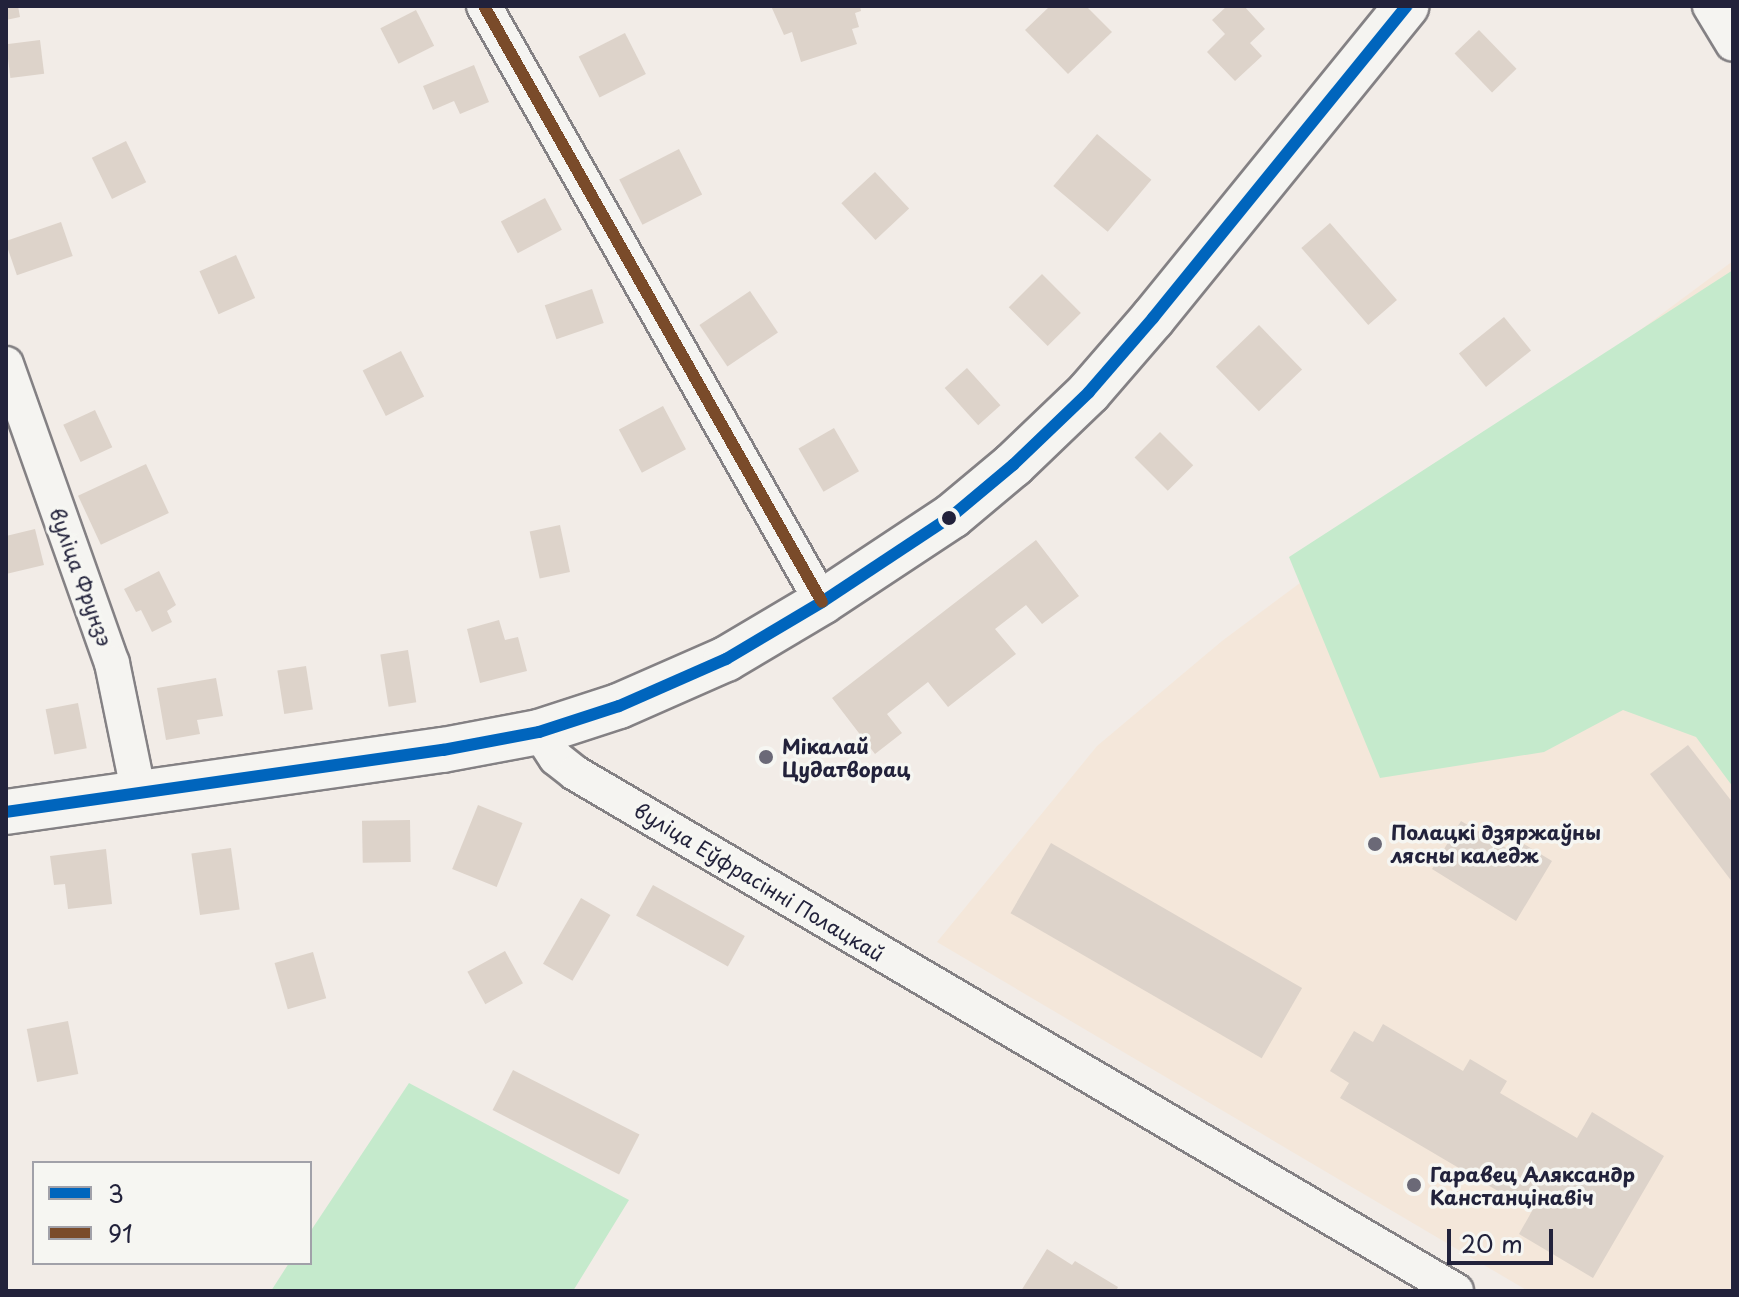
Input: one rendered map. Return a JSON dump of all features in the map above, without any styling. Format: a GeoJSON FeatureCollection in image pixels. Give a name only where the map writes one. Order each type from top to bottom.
{"type":"FeatureCollection","features":[{"type":"Feature","properties":{"kind":"main road"},"geometry":{"type":"LineString","coordinates":[[6,812],[443,750],[539,732],[619,706],[726,659],[822,602],[952,516],[1013,465],[1089,392],[1407,6]]}},
{"type":"Feature","properties":{"kind":"street"},"geometry":{"type":"LineString","coordinates":[[484,6],[822,602]]}},
{"type":"Feature","properties":{"kind":"street","name":"вуліца Фрунзэ"},"geometry":{"type":"LineString","coordinates":[[6,364],[112,663],[139,794]]}},
{"type":"Feature","properties":{"kind":"street","name":"вуліца Еўфрасінні Полацкай"},"geometry":{"type":"LineString","coordinates":[[539,732],[556,758],[575,773],[1456,1291]]}},
{"type":"Feature","properties":{"kind":"shaded area","name":"Полацкі дзяржаўны лясны каледж"},"geometry":{"type":"Polygon","coordinates":[[[1733,261],[1733,1291],[1528,1291],[937,942],[1097,746],[1222,641],[1733,261]]]}},
{"type":"Feature","properties":{"kind":"green space"},"geometry":{"type":"Polygon","coordinates":[[[1733,270],[1733,787],[1696,737],[1623,710],[1544,752],[1380,778],[1289,557],[1733,270]]]}},
{"type":"Feature","properties":{"kind":"green space"},"geometry":{"type":"Polygon","coordinates":[[[409,1083],[629,1200],[573,1291],[271,1291],[288,1265],[312,1265],[312,1229],[409,1083]]]}},
{"type":"Feature","properties":{"kind":"building"},"geometry":{"type":"Polygon","coordinates":[[[6,6],[18,6],[20,17],[6,20],[6,6]]]}},
{"type":"Feature","properties":{"kind":"building"},"geometry":{"type":"Polygon","coordinates":[[[771,6],[860,6],[861,11],[855,13],[859,27],[852,29],[857,44],[801,62],[792,32],[784,35],[771,6]]]}},
{"type":"Feature","properties":{"kind":"building"},"geometry":{"type":"Polygon","coordinates":[[[1050,6],[1086,6],[1112,32],[1068,74],[1025,30],[1050,6]]]}},
{"type":"Feature","properties":{"kind":"building"},"geometry":{"type":"Polygon","coordinates":[[[1227,6],[1244,6],[1265,29],[1250,43],[1262,56],[1235,81],[1207,52],[1225,34],[1212,20],[1227,6]]]}},
{"type":"Feature","properties":{"kind":"building"},"geometry":{"type":"Polygon","coordinates":[[[416,10],[434,46],[399,64],[380,28],[416,10]]]}},
{"type":"Feature","properties":{"kind":"building"},"geometry":{"type":"Polygon","coordinates":[[[1479,30],[1517,69],[1492,92],[1455,54],[1479,30]]]}},
{"type":"Feature","properties":{"kind":"building"},"geometry":{"type":"Polygon","coordinates":[[[625,33],[646,74],[600,98],[579,57],[625,33]]]}},
{"type":"Feature","properties":{"kind":"building"},"geometry":{"type":"Polygon","coordinates":[[[40,40],[44,74],[10,78],[6,44],[40,40]]]}},
{"type":"Feature","properties":{"kind":"building"},"geometry":{"type":"Polygon","coordinates":[[[474,65],[489,102],[460,114],[454,101],[433,110],[423,86],[474,65]]]}},
{"type":"Feature","properties":{"kind":"building"},"geometry":{"type":"Polygon","coordinates":[[[1097,134],[1151,180],[1108,232],[1053,186],[1097,134]]]}},
{"type":"Feature","properties":{"kind":"building"},"geometry":{"type":"Polygon","coordinates":[[[126,141],[146,182],[112,199],[92,158],[126,141]]]}},
{"type":"Feature","properties":{"kind":"building"},"geometry":{"type":"Polygon","coordinates":[[[679,149],[702,194],[642,225],[619,179],[679,149]]]}},
{"type":"Feature","properties":{"kind":"building"},"geometry":{"type":"Polygon","coordinates":[[[875,172],[909,209],[875,240],[841,203],[875,172]]]}},
{"type":"Feature","properties":{"kind":"building"},"geometry":{"type":"Polygon","coordinates":[[[545,198],[562,230],[518,253],[501,221],[545,198]]]}},
{"type":"Feature","properties":{"kind":"building"},"geometry":{"type":"Polygon","coordinates":[[[61,222],[73,256],[17,275],[6,241],[61,222]]]}},
{"type":"Feature","properties":{"kind":"building"},"geometry":{"type":"Polygon","coordinates":[[[1330,223],[1397,300],[1368,325],[1301,248],[1330,223]]]}},
{"type":"Feature","properties":{"kind":"building"},"geometry":{"type":"Polygon","coordinates":[[[236,255],[255,298],[219,314],[199,271],[236,255]]]}},
{"type":"Feature","properties":{"kind":"building"},"geometry":{"type":"Polygon","coordinates":[[[1042,274],[1081,313],[1048,346],[1009,307],[1042,274]]]}},
{"type":"Feature","properties":{"kind":"building"},"geometry":{"type":"Polygon","coordinates":[[[592,289],[604,323],[556,339],[545,305],[592,289]]]}},
{"type":"Feature","properties":{"kind":"building"},"geometry":{"type":"Polygon","coordinates":[[[750,291],[778,332],[727,367],[699,325],[750,291]]]}},
{"type":"Feature","properties":{"kind":"building"},"geometry":{"type":"Polygon","coordinates":[[[1504,317],[1531,350],[1486,387],[1459,354],[1504,317]]]}},
{"type":"Feature","properties":{"kind":"building"},"geometry":{"type":"Polygon","coordinates":[[[1259,325],[1302,370],[1259,411],[1216,367],[1259,325]]]}},
{"type":"Feature","properties":{"kind":"building"},"geometry":{"type":"Polygon","coordinates":[[[401,351],[424,396],[386,416],[363,371],[401,351]]]}},
{"type":"Feature","properties":{"kind":"building"},"geometry":{"type":"Polygon","coordinates":[[[967,368],[1000,405],[978,425],[945,388],[967,368]]]}},
{"type":"Feature","properties":{"kind":"building"},"geometry":{"type":"Polygon","coordinates":[[[663,406],[686,449],[642,473],[619,429],[663,406]]]}},
{"type":"Feature","properties":{"kind":"building"},"geometry":{"type":"Polygon","coordinates":[[[95,410],[112,447],[81,462],[63,425],[95,410]]]}},
{"type":"Feature","properties":{"kind":"building"},"geometry":{"type":"Polygon","coordinates":[[[834,428],[859,471],[823,492],[798,448],[834,428]]]}},
{"type":"Feature","properties":{"kind":"building"},"geometry":{"type":"Polygon","coordinates":[[[1160,432],[1193,465],[1168,491],[1135,457],[1160,432]]]}},
{"type":"Feature","properties":{"kind":"building"},"geometry":{"type":"Polygon","coordinates":[[[146,464],[169,513],[101,545],[78,496],[146,464]]]}},
{"type":"Feature","properties":{"kind":"building"},"geometry":{"type":"Polygon","coordinates":[[[560,525],[570,572],[540,578],[530,531],[560,525]]]}},
{"type":"Feature","properties":{"kind":"building"},"geometry":{"type":"Polygon","coordinates":[[[35,529],[44,565],[6,574],[6,536],[35,529]]]}},
{"type":"Feature","properties":{"kind":"building"},"geometry":{"type":"Polygon","coordinates":[[[1036,540],[1079,596],[1042,624],[1026,605],[995,629],[1016,654],[948,707],[928,682],[887,714],[902,733],[875,754],[832,698],[1036,540]]]}},
{"type":"Feature","properties":{"kind":"building"},"geometry":{"type":"Polygon","coordinates":[[[159,571],[176,605],[167,611],[172,622],[152,632],[141,610],[136,612],[124,589],[159,571]]]}},
{"type":"Feature","properties":{"kind":"building"},"geometry":{"type":"Polygon","coordinates":[[[499,620],[505,640],[518,637],[527,671],[480,683],[467,629],[499,620]]]}},
{"type":"Feature","properties":{"kind":"building"},"geometry":{"type":"Polygon","coordinates":[[[408,650],[416,702],[389,707],[380,654],[408,650]]]}},
{"type":"Feature","properties":{"kind":"building"},"geometry":{"type":"Polygon","coordinates":[[[306,666],[313,709],[284,714],[277,671],[306,666]]]}},
{"type":"Feature","properties":{"kind":"building"},"geometry":{"type":"Polygon","coordinates":[[[216,678],[223,716],[197,720],[200,734],[166,740],[157,688],[216,678]]]}},
{"type":"Feature","properties":{"kind":"building"},"geometry":{"type":"Polygon","coordinates":[[[78,703],[87,748],[54,754],[46,709],[78,703]]]}},
{"type":"Feature","properties":{"kind":"building"},"geometry":{"type":"Polygon","coordinates":[[[1688,745],[1733,803],[1733,883],[1650,774],[1688,745]]]}},
{"type":"Feature","properties":{"kind":"building"},"geometry":{"type":"Polygon","coordinates":[[[478,805],[523,823],[497,887],[452,869],[478,805]]]}},
{"type":"Feature","properties":{"kind":"building"},"geometry":{"type":"Polygon","coordinates":[[[410,820],[411,862],[363,863],[362,821],[410,820]]]}},
{"type":"Feature","properties":{"kind":"building"},"geometry":{"type":"Polygon","coordinates":[[[1461,821],[1518,855],[1524,844],[1552,861],[1516,921],[1432,869],[1461,821]]]}},
{"type":"Feature","properties":{"kind":"building"},"geometry":{"type":"Polygon","coordinates":[[[1051,843],[1302,988],[1262,1058],[1010,913],[1051,843]]]}},
{"type":"Feature","properties":{"kind":"building"},"geometry":{"type":"Polygon","coordinates":[[[231,848],[240,909],[200,915],[191,854],[231,848]]]}},
{"type":"Feature","properties":{"kind":"building"},"geometry":{"type":"Polygon","coordinates":[[[106,849],[112,904],[68,909],[65,884],[54,885],[50,856],[106,849]]]}},
{"type":"Feature","properties":{"kind":"building"},"geometry":{"type":"Polygon","coordinates":[[[653,885],[745,936],[728,967],[636,916],[653,885]]]}},
{"type":"Feature","properties":{"kind":"building"},"geometry":{"type":"Polygon","coordinates":[[[581,898],[610,915],[572,981],[543,964],[581,898]]]}},
{"type":"Feature","properties":{"kind":"building"},"geometry":{"type":"Polygon","coordinates":[[[505,951],[523,983],[485,1004],[467,972],[505,951]]]}},
{"type":"Feature","properties":{"kind":"building"},"geometry":{"type":"Polygon","coordinates":[[[313,952],[326,998],[288,1009],[275,963],[313,952]]]}},
{"type":"Feature","properties":{"kind":"building"},"geometry":{"type":"Polygon","coordinates":[[[68,1021],[78,1074],[37,1082],[27,1029],[68,1021]]]}},
{"type":"Feature","properties":{"kind":"building"},"geometry":{"type":"Polygon","coordinates":[[[1383,1024],[1463,1071],[1470,1059],[1507,1081],[1500,1093],[1577,1138],[1592,1112],[1664,1156],[1593,1278],[1519,1234],[1532,1211],[1340,1098],[1349,1083],[1330,1071],[1354,1031],[1373,1042],[1383,1024]]]}},
{"type":"Feature","properties":{"kind":"building"},"geometry":{"type":"Polygon","coordinates":[[[513,1070],[640,1134],[619,1175],[493,1110],[513,1070]]]}},
{"type":"Feature","properties":{"kind":"building"},"geometry":{"type":"Polygon","coordinates":[[[1047,1249],[1072,1265],[1075,1261],[1118,1287],[1116,1291],[1021,1291],[1047,1249]]]}},
{"type":"Feature","properties":{"kind":"transit line","name":"91"},"geometry":{"type":"LineString","coordinates":[[484,6],[822,602]]}},
{"type":"Feature","properties":{"kind":"transit line","name":"3"},"geometry":{"type":"LineString","coordinates":[[6,812],[443,750],[539,732],[619,706],[726,659],[822,602],[952,516],[1013,465],[1089,392],[1153,318],[1407,6]]}},
{"type":"Feature","properties":{"kind":"place","name":"Мікалай Цудатворац"},"geometry":{"type":"Point","coordinates":[766,757]}},
{"type":"Feature","properties":{"kind":"place","name":"Полацкі дзяржаўны лясны каледж"},"geometry":{"type":"Point","coordinates":[1375,844]}},
{"type":"Feature","properties":{"kind":"place","name":"Гаравец Аляксандр Канстанцінавіч"},"geometry":{"type":"Point","coordinates":[1414,1185]}}]}
